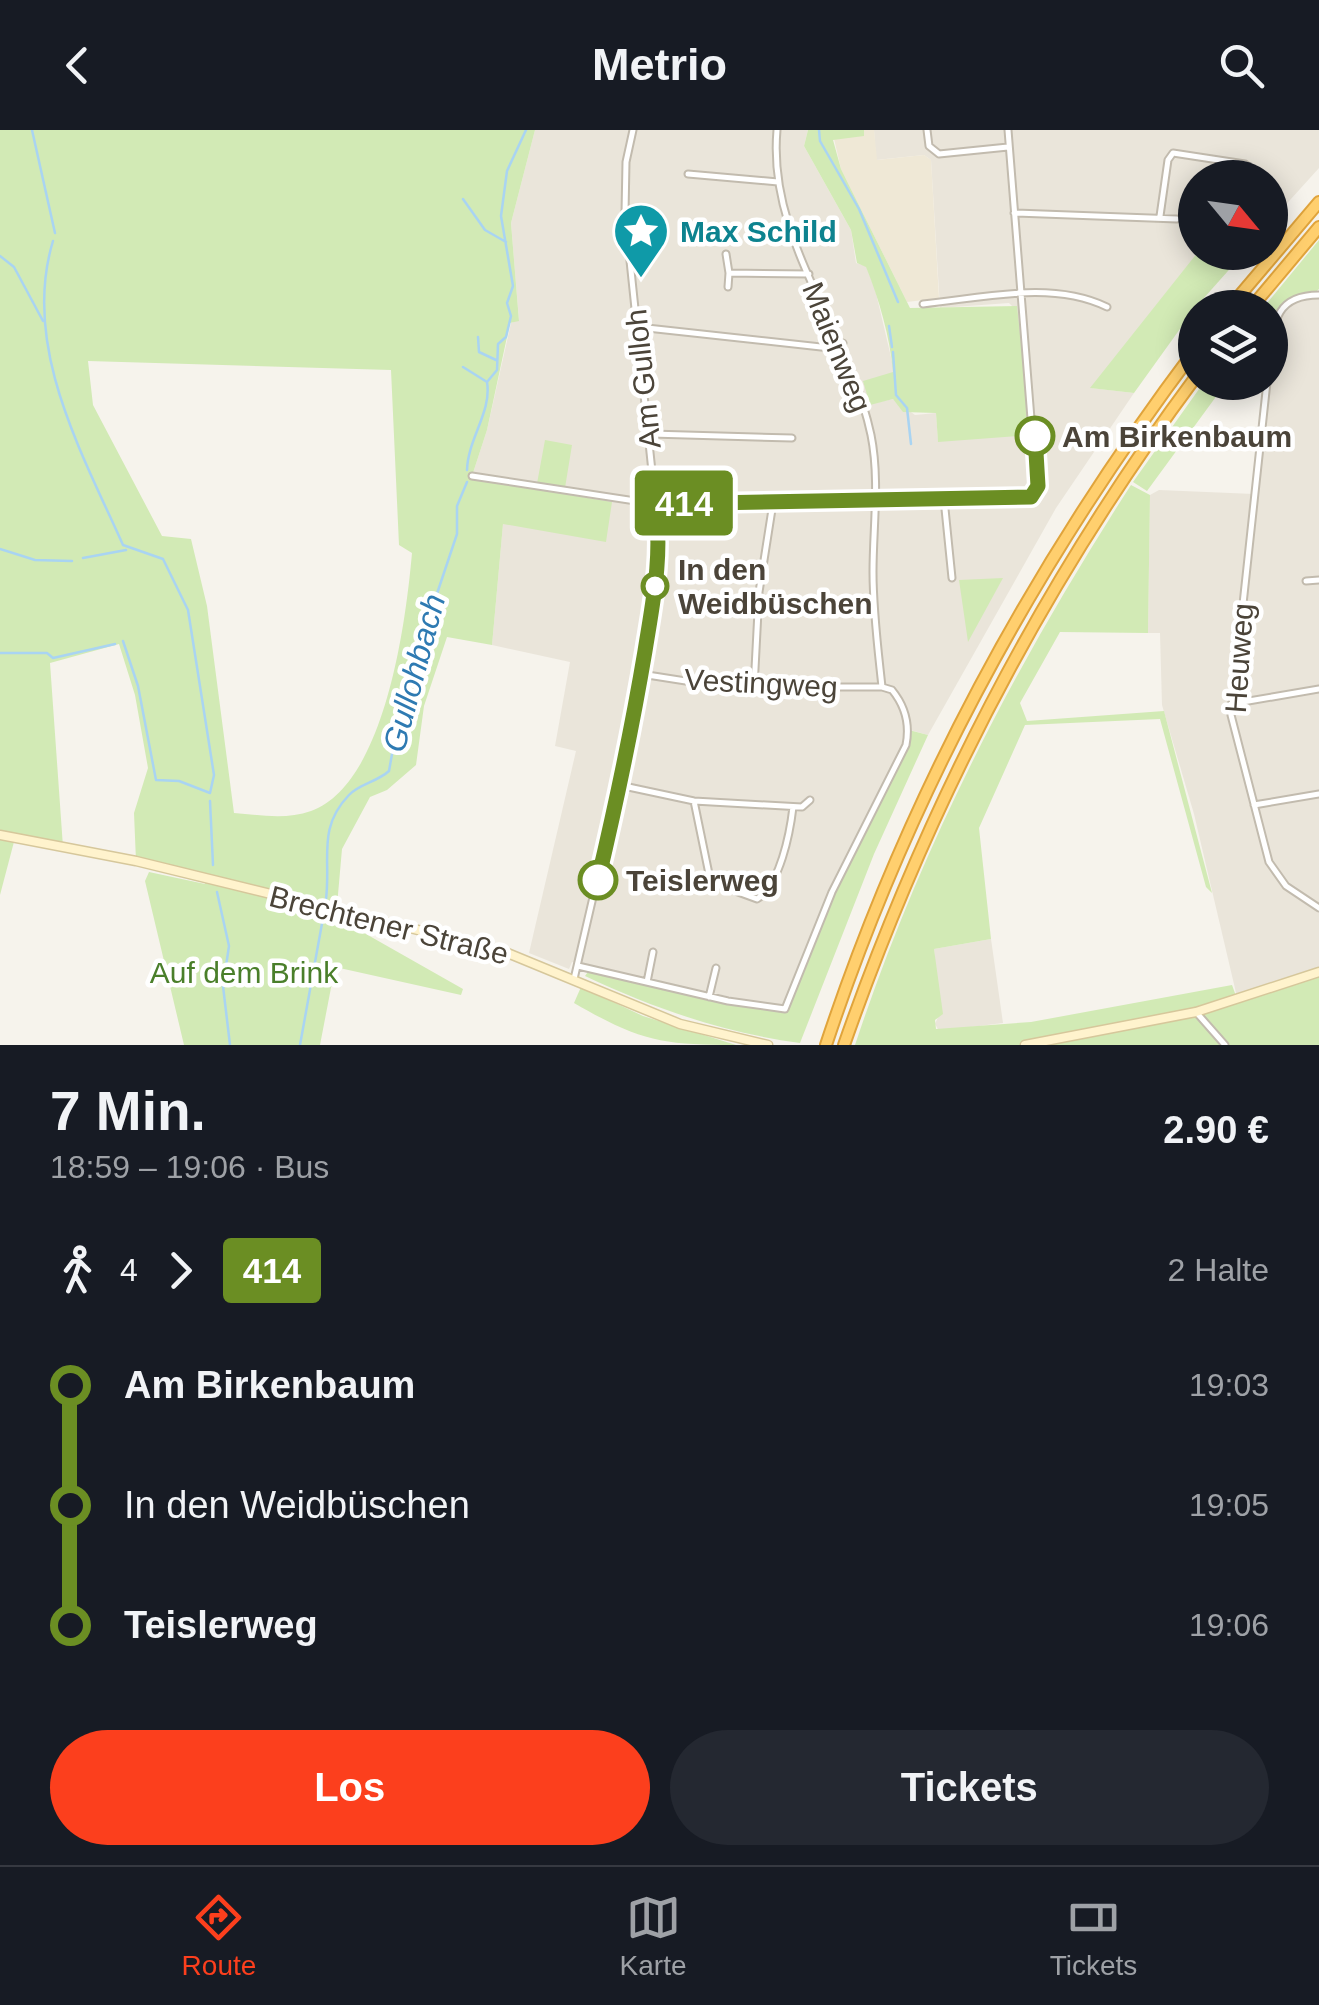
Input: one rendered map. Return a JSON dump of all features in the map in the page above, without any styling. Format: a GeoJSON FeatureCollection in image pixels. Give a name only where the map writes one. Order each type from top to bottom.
{"type":"FeatureCollection","features":[{"type":"Feature","properties":{"kind":"highway"},"geometry":{"type":"LineString","coordinates":[[1244,290],[1319,202]]}},
{"type":"Feature","properties":{"kind":"highway"},"geometry":{"type":"LineString","coordinates":[[1265,290],[1319,227]]}},
{"type":"Feature","properties":{"kind":"highway"},"geometry":{"type":"LineString","coordinates":[[826,1045],[894,864],[990,666],[1096,489],[1178,374]]}},
{"type":"Feature","properties":{"kind":"highway"},"geometry":{"type":"LineString","coordinates":[[844,1045],[911,867],[997,690],[1084,538],[1180,400]]}},
{"type":"Feature","properties":{"kind":"street","name":"Am Gulloh"},"geometry":{"type":"LineString","coordinates":[[574,979],[619,785],[660,548],[625,213],[626,162],[633,130]]}},
{"type":"Feature","properties":{"kind":"street","name":"Maienweg"},"geometry":{"type":"LineString","coordinates":[[709,997],[784,1009],[832,892],[906,745],[904,709],[892,690],[882,687],[873,572],[876,500],[872,440],[843,343],[790,234],[778,182],[777,130]]}},
{"type":"Feature","properties":{"kind":"street"},"geometry":{"type":"LineString","coordinates":[[927,130],[928,146],[939,154],[1008,148]]}},
{"type":"Feature","properties":{"kind":"street"},"geometry":{"type":"LineString","coordinates":[[472,476],[655,504],[1037,494],[1008,130]]}},
{"type":"Feature","properties":{"kind":"street"},"geometry":{"type":"LineString","coordinates":[[1160,216],[1168,160],[1173,154],[1216,160]]}},
{"type":"Feature","properties":{"kind":"street"},"geometry":{"type":"LineString","coordinates":[[688,174],[778,182]]}},
{"type":"Feature","properties":{"kind":"street"},"geometry":{"type":"LineString","coordinates":[[1014,213],[1176,219]]}},
{"type":"Feature","properties":{"kind":"street"},"geometry":{"type":"LineString","coordinates":[[726,254],[728,287]]}},
{"type":"Feature","properties":{"kind":"street"},"geometry":{"type":"LineString","coordinates":[[729,273],[808,274]]}},
{"type":"Feature","properties":{"kind":"street"},"geometry":{"type":"LineString","coordinates":[[923,304],[1021,293],[1063,294],[1107,307]]}},
{"type":"Feature","properties":{"kind":"street"},"geometry":{"type":"LineString","coordinates":[[1288,302],[1297,296],[1319,295]]}},
{"type":"Feature","properties":{"kind":"street"},"geometry":{"type":"LineString","coordinates":[[636,327],[830,348],[843,343]]}},
{"type":"Feature","properties":{"kind":"street","name":"Heuweg"},"geometry":{"type":"LineString","coordinates":[[1265,400],[1232,704],[1254,805],[1276,874],[1294,894],[1319,908]]}},
{"type":"Feature","properties":{"kind":"street"},"geometry":{"type":"LineString","coordinates":[[650,433],[792,438]]}},
{"type":"Feature","properties":{"kind":"street"},"geometry":{"type":"LineString","coordinates":[[944,498],[952,578]]}},
{"type":"Feature","properties":{"kind":"street"},"geometry":{"type":"LineString","coordinates":[[754,688],[758,592],[774,501]]}},
{"type":"Feature","properties":{"kind":"street"},"geometry":{"type":"LineString","coordinates":[[1306,580],[1319,580]]}},
{"type":"Feature","properties":{"kind":"street","name":"Vestingweg"},"geometry":{"type":"LineString","coordinates":[[641,674],[754,688],[882,687]]}},
{"type":"Feature","properties":{"kind":"street"},"geometry":{"type":"LineString","coordinates":[[1232,704],[1319,689]]}},
{"type":"Feature","properties":{"kind":"street"},"geometry":{"type":"LineString","coordinates":[[619,785],[694,801],[802,807],[810,800]]}},
{"type":"Feature","properties":{"kind":"street"},"geometry":{"type":"LineString","coordinates":[[1254,805],[1319,794]]}},
{"type":"Feature","properties":{"kind":"street"},"geometry":{"type":"LineString","coordinates":[[694,801],[710,874],[716,884],[756,899],[766,892],[780,858],[793,807]]}},
{"type":"Feature","properties":{"kind":"street","name":"Brechtener Straße"},"geometry":{"type":"LineString","coordinates":[[0,834],[136,862],[500,950],[680,1024],[768,1045]]}},
{"type":"Feature","properties":{"kind":"street"},"geometry":{"type":"LineString","coordinates":[[646,982],[654,952]]}},
{"type":"Feature","properties":{"kind":"street"},"geometry":{"type":"LineString","coordinates":[[578,966],[709,997],[716,968]]}},
{"type":"Feature","properties":{"kind":"street"},"geometry":{"type":"LineString","coordinates":[[1025,1045],[1196,1012],[1319,972]]}},
{"type":"Feature","properties":{"kind":"street"},"geometry":{"type":"LineString","coordinates":[[1196,1012],[1226,1045]]}},
{"type":"Feature","properties":{"kind":"shaded area"},"geometry":{"type":"Polygon","coordinates":[[[535,130],[808,130],[804,146],[851,230],[856,263],[866,266],[891,357],[894,372],[870,404],[893,399],[915,415],[936,413],[938,441],[1013,307],[1009,303],[940,308],[931,160],[924,155],[876,160],[874,130],[1319,130],[1319,168],[1288,202],[1288,160],[1178,160],[1178,270],[1185,270],[1091,388],[1134,393],[1056,508],[928,735],[910,730],[785,1009],[572,962],[569,969],[529,953],[576,751],[555,746],[570,662],[492,645],[503,524],[472,476],[487,430],[511,323],[519,320],[511,223],[535,130]]]}},
{"type":"Feature","properties":{"kind":"shaded area"},"geometry":{"type":"Polygon","coordinates":[[[832,130],[874,130],[877,160],[924,155],[931,160],[939,298],[907,302],[841,169],[832,130]]]}},
{"type":"Feature","properties":{"kind":"shaded area"},"geometry":{"type":"Polygon","coordinates":[[[1319,295],[1319,971],[1237,997],[1194,814],[1162,705],[1160,633],[1148,633],[1150,495],[1159,490],[1254,494],[1266,400],[1288,400],[1289,300],[1319,295]]]}},
{"type":"Feature","properties":{"kind":"shaded area"},"geometry":{"type":"Polygon","coordinates":[[[991,939],[1003,1023],[939,1031],[935,1024],[939,1015],[934,949],[991,939]]]}},
{"type":"Feature","properties":{"kind":"green space","name":"Auf dem Brink"},"geometry":{"type":"Polygon","coordinates":[[[0,130],[535,130],[511,223],[519,321],[510,323],[487,430],[472,476],[536,489],[545,440],[572,445],[564,494],[612,502],[606,542],[503,524],[492,645],[447,637],[424,706],[416,765],[387,790],[370,797],[342,849],[336,917],[463,989],[461,995],[335,967],[320,1045],[184,1045],[145,881],[149,872],[205,884],[204,878],[136,861],[134,813],[148,768],[135,695],[119,644],[50,663],[63,847],[15,838],[0,895],[0,130]],[[88,361],[93,405],[162,536],[191,539],[207,606],[234,813],[283,816],[311,811],[337,795],[358,769],[374,735],[397,657],[412,553],[399,545],[391,370],[88,361]]]}},
{"type":"Feature","properties":{"kind":"green space"},"geometry":{"type":"Polygon","coordinates":[[[808,130],[864,130],[864,136],[833,140],[841,169],[910,308],[1017,306],[1031,435],[938,442],[936,413],[903,412],[893,399],[870,405],[863,381],[893,372],[887,332],[866,267],[857,263],[851,230],[804,146],[808,130]]]}},
{"type":"Feature","properties":{"kind":"green space"},"geometry":{"type":"Polygon","coordinates":[[[1319,240],[1319,289],[1288,305],[1288,290],[1278,290],[1319,240]]]}},
{"type":"Feature","properties":{"kind":"green space"},"geometry":{"type":"Polygon","coordinates":[[[1184,270],[1229,270],[1211,290],[1178,290],[1178,332],[1134,393],[1090,388],[1184,270]]]}},
{"type":"Feature","properties":{"kind":"green space"},"geometry":{"type":"Polygon","coordinates":[[[1191,400],[1214,400],[1147,491],[1133,482],[1191,400]]]}},
{"type":"Feature","properties":{"kind":"green space"},"geometry":{"type":"Polygon","coordinates":[[[1131,485],[1150,495],[1148,633],[1060,632],[1020,703],[1027,721],[1164,711],[1212,893],[1206,887],[1160,719],[1025,725],[979,828],[991,939],[934,949],[943,1014],[935,1020],[936,1029],[1031,1022],[1232,985],[1236,996],[1319,972],[1319,1045],[855,1045],[910,898],[975,756],[1049,619],[1131,485]]]}},
{"type":"Feature","properties":{"kind":"green space"},"geometry":{"type":"Polygon","coordinates":[[[1003,578],[968,642],[959,580],[1003,578]]]}},
{"type":"Feature","properties":{"kind":"green space"},"geometry":{"type":"Polygon","coordinates":[[[909,730],[928,735],[874,854],[800,1043],[690,1018],[585,976],[590,969],[728,1001],[785,1009],[832,892],[902,755],[909,730]]]}},
{"type":"Feature","properties":{"kind":"green space"},"geometry":{"type":"Polygon","coordinates":[[[581,987],[643,1016],[736,1045],[669,1042],[634,1033],[574,1003],[581,987]]]}},
{"type":"Feature","properties":{"kind":"waterway"},"geometry":{"type":"LineString","coordinates":[[32,130],[55,233]]}},
{"type":"Feature","properties":{"kind":"waterway","name":"Gullohbach"},"geometry":{"type":"LineString","coordinates":[[467,470],[486,404],[487,382],[497,370],[498,344],[506,337],[511,316],[507,303],[513,286],[501,216],[507,171],[526,130]]}},
{"type":"Feature","properties":{"kind":"waterway"},"geometry":{"type":"LineString","coordinates":[[819,130],[820,141],[859,209],[898,302]]}},
{"type":"Feature","properties":{"kind":"waterway"},"geometry":{"type":"LineString","coordinates":[[463,199],[485,230],[506,242]]}},
{"type":"Feature","properties":{"kind":"waterway"},"geometry":{"type":"LineString","coordinates":[[53,241],[45,280],[45,320],[61,398],[123,545],[163,559],[188,610],[214,775],[210,793],[179,781],[156,780],[138,686],[123,641]]}},
{"type":"Feature","properties":{"kind":"waterway"},"geometry":{"type":"LineString","coordinates":[[0,256],[14,267],[43,321]]}},
{"type":"Feature","properties":{"kind":"waterway"},"geometry":{"type":"LineString","coordinates":[[889,326],[892,347]]}},
{"type":"Feature","properties":{"kind":"waterway"},"geometry":{"type":"LineString","coordinates":[[478,337],[479,352],[496,360]]}},
{"type":"Feature","properties":{"kind":"waterway"},"geometry":{"type":"LineString","coordinates":[[893,352],[896,395],[907,408],[911,444]]}},
{"type":"Feature","properties":{"kind":"waterway"},"geometry":{"type":"LineString","coordinates":[[463,367],[487,382]]}},
{"type":"Feature","properties":{"kind":"waterway","name":"Gullohbach"},"geometry":{"type":"LineString","coordinates":[[326,899],[327,844],[339,807],[353,791],[389,771],[402,698],[457,534],[457,506],[467,482]]}},
{"type":"Feature","properties":{"kind":"waterway"},"geometry":{"type":"LineString","coordinates":[[0,549],[35,560],[72,561]]}},
{"type":"Feature","properties":{"kind":"waterway"},"geometry":{"type":"LineString","coordinates":[[83,558],[126,550]]}},
{"type":"Feature","properties":{"kind":"waterway"},"geometry":{"type":"LineString","coordinates":[[0,653],[47,653],[53,658],[115,644]]}},
{"type":"Feature","properties":{"kind":"waterway"},"geometry":{"type":"LineString","coordinates":[[210,801],[213,865]]}},
{"type":"Feature","properties":{"kind":"waterway"},"geometry":{"type":"LineString","coordinates":[[217,892],[229,946],[223,986],[230,1045]]}},
{"type":"Feature","properties":{"kind":"waterway","name":"Gullohbach"},"geometry":{"type":"LineString","coordinates":[[300,1045],[323,918]]}},
{"type":"Feature","properties":{"kind":"bus line","name":"414"},"geometry":{"type":"LineString","coordinates":[[598,880],[632,729],[655,586],[660,548],[655,504],[1031,497],[1037,494],[1038,486],[1035,436]]}},
{"type":"Feature","properties":{"kind":"place","name":"Max Schild"},"geometry":{"type":"Point","coordinates":[641,280]}},
{"type":"Feature","properties":{"kind":"place","name":"Am Birkenbaum"},"geometry":{"type":"Point","coordinates":[1035,436]}},
{"type":"Feature","properties":{"kind":"place","name":"In den Weidbüschen"},"geometry":{"type":"Point","coordinates":[655,586]}},
{"type":"Feature","properties":{"kind":"place","name":"Teislerweg"},"geometry":{"type":"Point","coordinates":[598,880]}}]}
